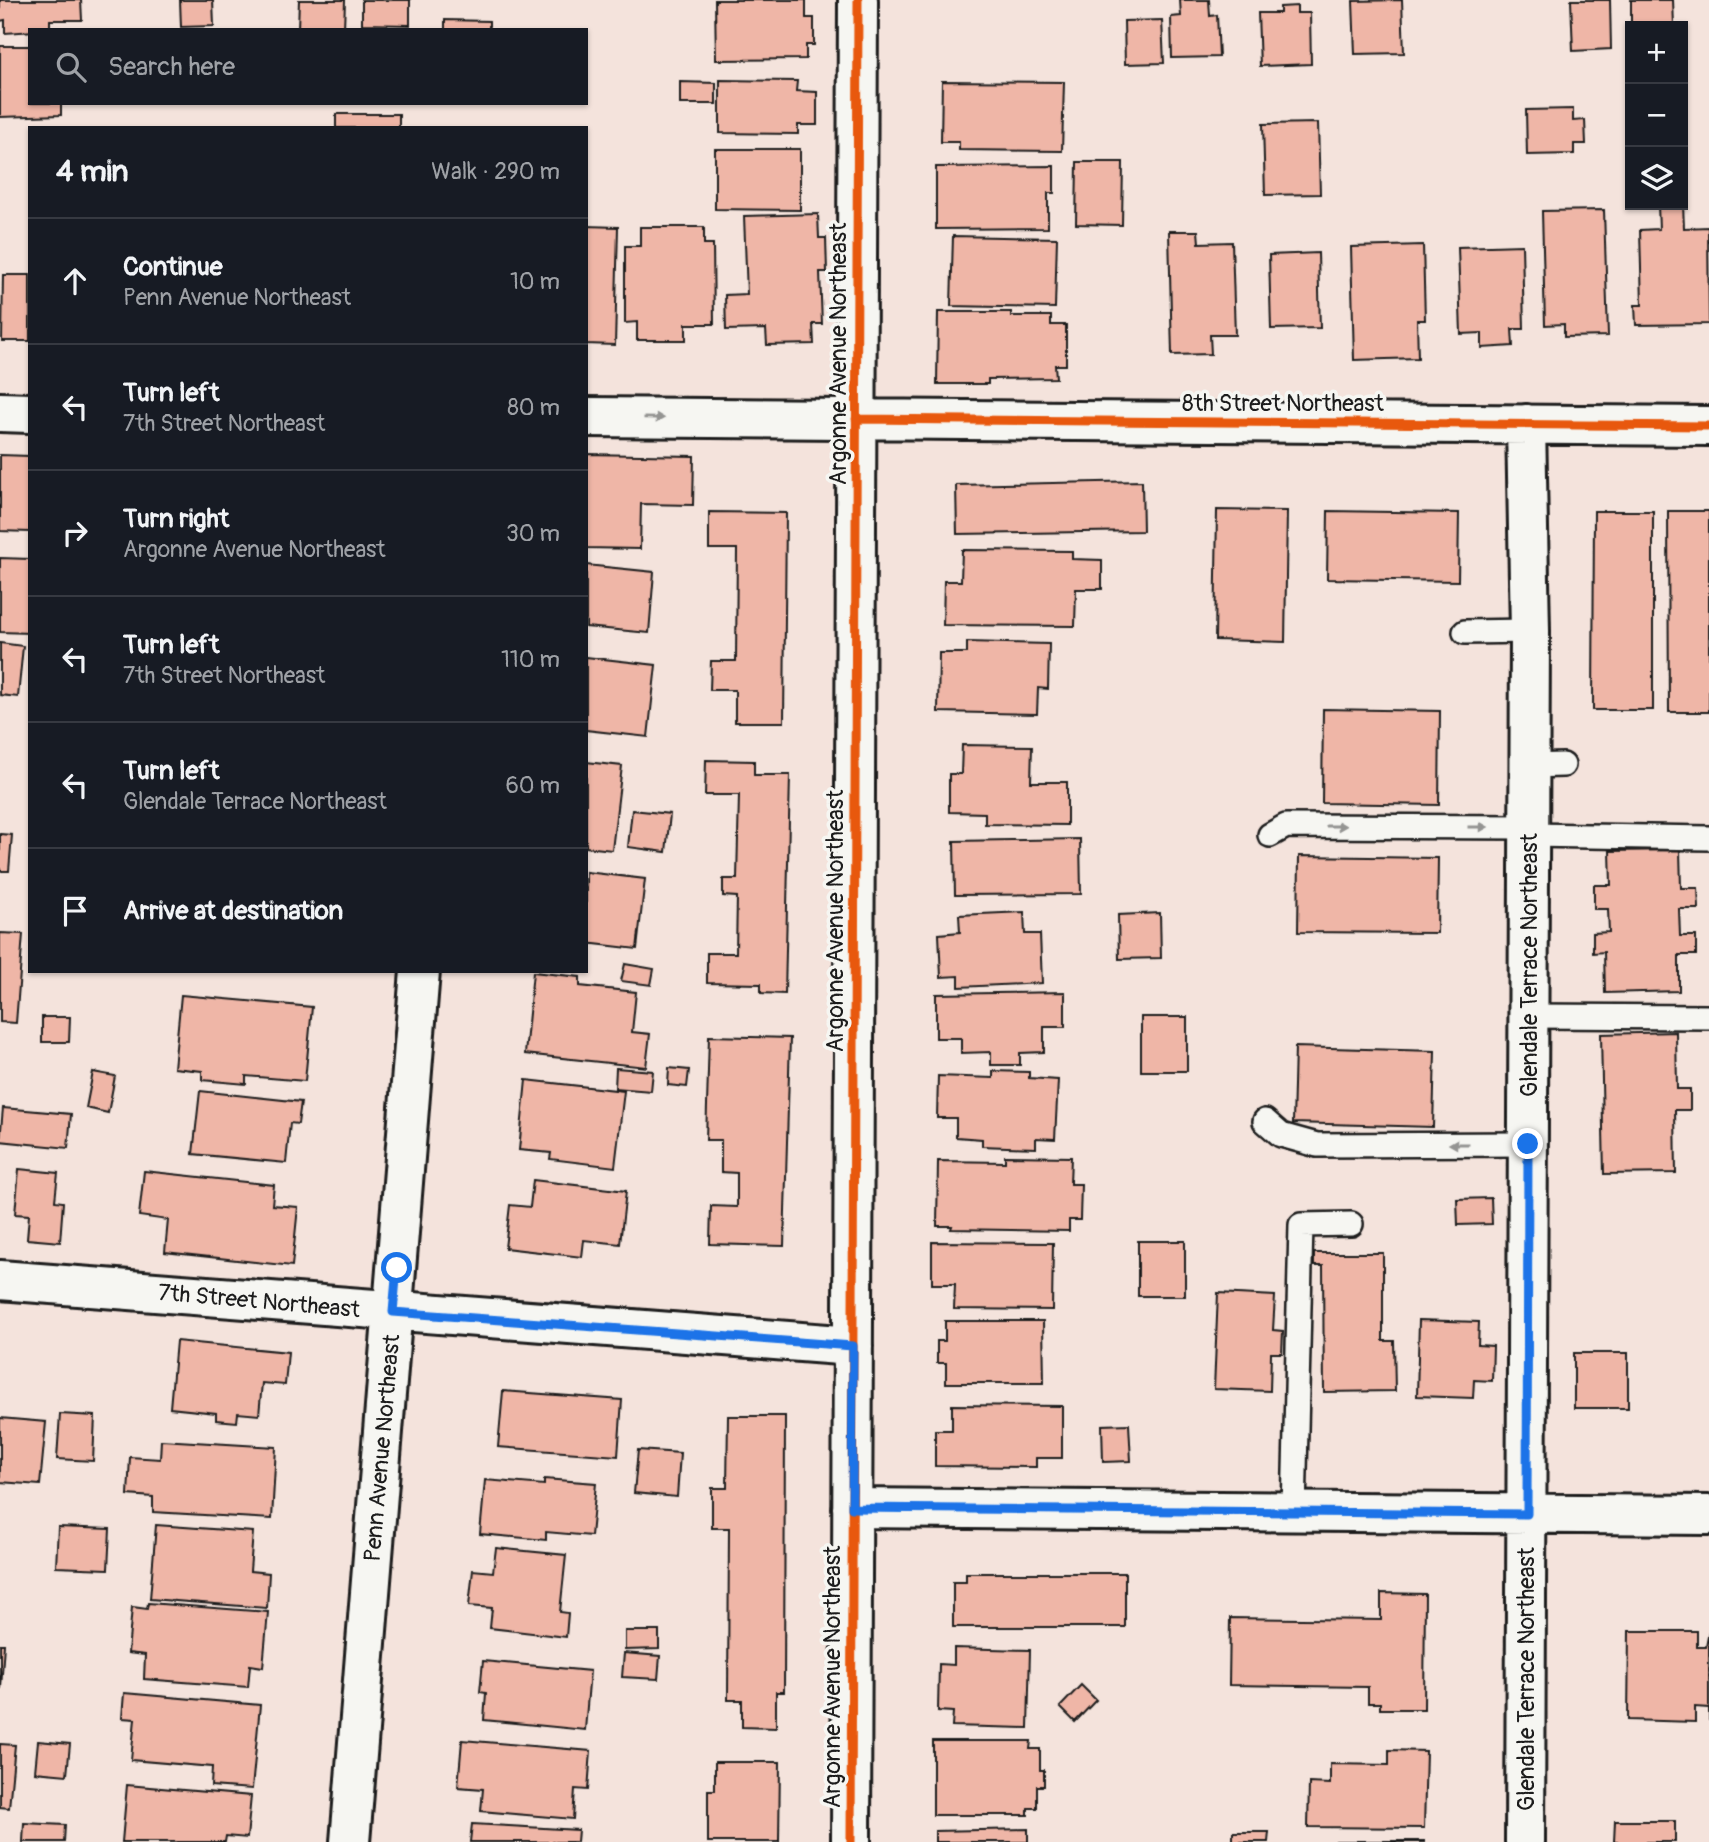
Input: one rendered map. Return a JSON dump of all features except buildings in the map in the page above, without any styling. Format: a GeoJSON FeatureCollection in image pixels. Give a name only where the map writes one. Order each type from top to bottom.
{"type":"FeatureCollection","features":[{"type":"Feature","properties":{"kind":"street","name":"Argonne Avenue Northeast"},"geometry":{"type":"LineString","coordinates":[[851,1842],[858,0]]}},
{"type":"Feature","properties":{"kind":"street"},"geometry":{"type":"LineString","coordinates":[[0,412],[28,413]]}},
{"type":"Feature","properties":{"kind":"street","name":"8th Street Northeast"},"geometry":{"type":"LineString","coordinates":[[588,417],[1709,426]]}},
{"type":"Feature","properties":{"kind":"street","name":"Glendale Terrace Northeast"},"geometry":{"type":"LineString","coordinates":[[1525,424],[1530,631],[1546,766],[1529,831],[1525,1842]]}},
{"type":"Feature","properties":{"kind":"street","name":"Penn Avenue Northeast"},"geometry":{"type":"LineString","coordinates":[[350,1842],[420,973]]}},
{"type":"Feature","properties":{"kind":"street","name":"7th Street Northeast"},"geometry":{"type":"LineString","coordinates":[[0,1280],[853,1346]]}},
{"type":"Feature","properties":{"kind":"street"},"geometry":{"type":"LineString","coordinates":[[852,1508],[1709,1515]]}},
{"type":"Feature","properties":{"kind":"lane"},"geometry":{"type":"LineString","coordinates":[[1465,632],[1530,631]]}},
{"type":"Feature","properties":{"kind":"lane"},"geometry":{"type":"LineString","coordinates":[[1270,835],[1286,826],[1709,838]]}},
{"type":"Feature","properties":{"kind":"lane"},"geometry":{"type":"LineString","coordinates":[[1528,1016],[1709,1017]]}},
{"type":"Feature","properties":{"kind":"lane"},"geometry":{"type":"LineString","coordinates":[[1265,1122],[1281,1135],[1317,1145],[1528,1144]]}},
{"type":"Feature","properties":{"kind":"lane"},"geometry":{"type":"LineString","coordinates":[[1294,1512],[1301,1225],[1351,1224]]}},
{"type":"Feature","properties":{"kind":"cycle path"},"geometry":{"type":"LineString","coordinates":[[851,1842],[858,0]]}},
{"type":"Feature","properties":{"kind":"cycle path"},"geometry":{"type":"LineString","coordinates":[[856,419],[1709,426]]}},
{"type":"Feature","properties":{"kind":"route"},"geometry":{"type":"LineString","coordinates":[[397,1268],[393,1312],[853,1346],[852,1508],[1527,1514],[1528,1144]]}}]}
